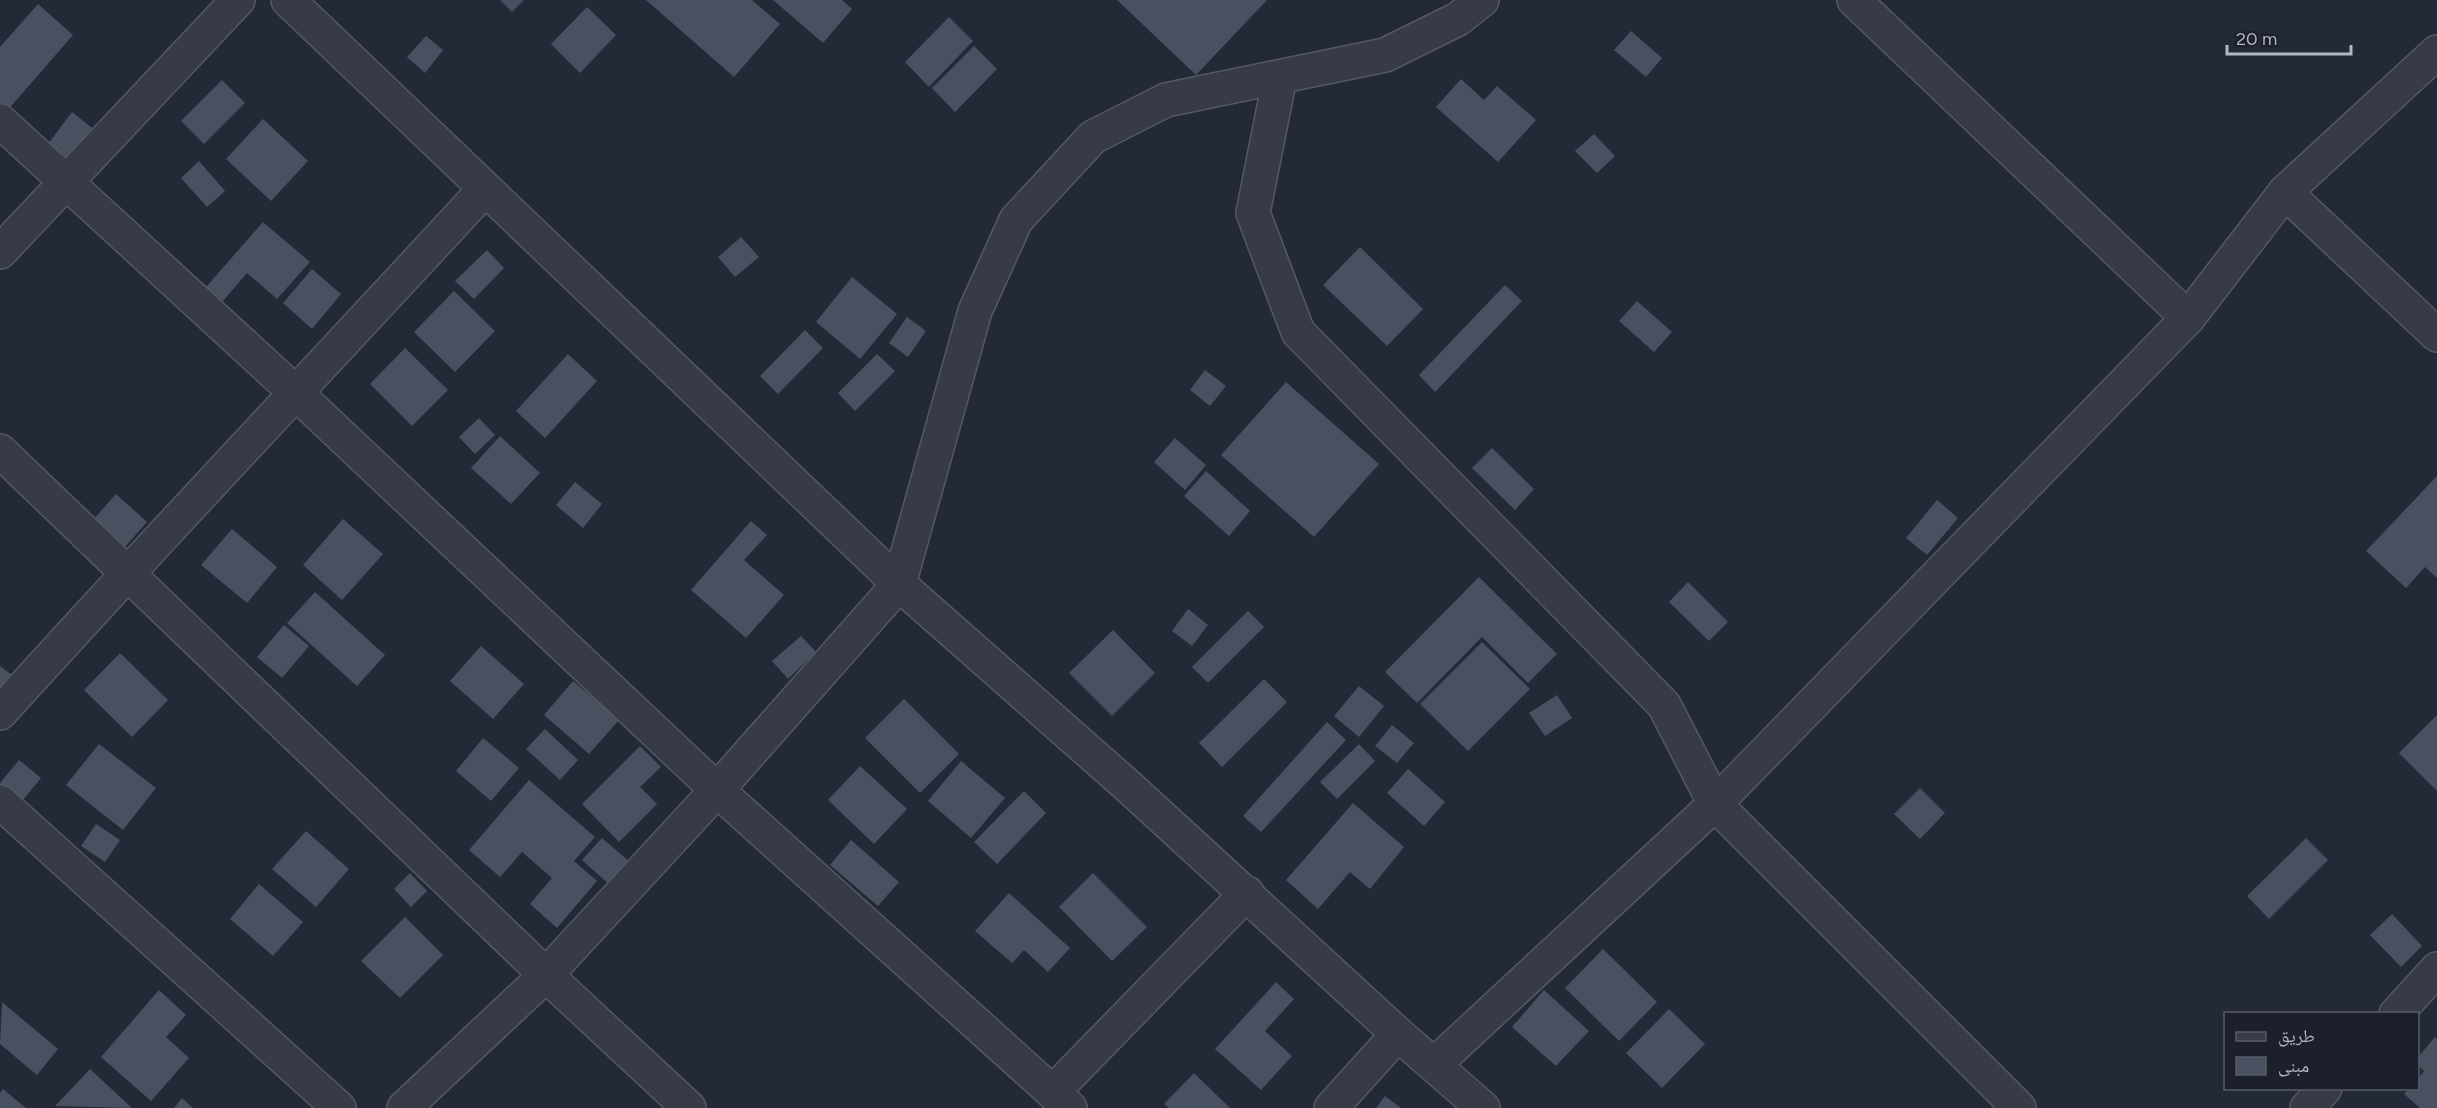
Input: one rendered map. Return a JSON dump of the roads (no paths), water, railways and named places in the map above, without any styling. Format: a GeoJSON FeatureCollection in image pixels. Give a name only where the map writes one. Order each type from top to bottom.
{"type":"FeatureCollection","features":[{"type":"Feature","properties":{"kind":"street"},"geometry":{"type":"LineString","coordinates":[[0,252],[68,183],[238,0]]}},
{"type":"Feature","properties":{"kind":"street"},"geometry":{"type":"LineString","coordinates":[[288,0],[484,190],[899,584],[1483,1108]]}},
{"type":"Feature","properties":{"kind":"street"},"geometry":{"type":"LineString","coordinates":[[404,1108],[546,975],[717,790],[899,584],[975,311],[1016,220],[1093,137],[1166,100],[1385,55],[1458,19],[1482,0]]}},
{"type":"Feature","properties":{"kind":"street"},"geometry":{"type":"LineString","coordinates":[[1854,0],[2188,318]]}},
{"type":"Feature","properties":{"kind":"street"},"geometry":{"type":"LineString","coordinates":[[1436,1064],[1715,804],[2188,318],[2285,192],[2437,52]]}},
{"type":"Feature","properties":{"kind":"street"},"geometry":{"type":"LineString","coordinates":[[1280,77],[1253,213],[1298,332],[1664,705],[1715,804],[2019,1108]]}},
{"type":"Feature","properties":{"kind":"street"},"geometry":{"type":"LineString","coordinates":[[0,121],[297,394],[717,790],[1062,1100],[1246,893]]}},
{"type":"Feature","properties":{"kind":"street"},"geometry":{"type":"LineString","coordinates":[[0,713],[127,572],[297,394],[484,190]]}},
{"type":"Feature","properties":{"kind":"street"},"geometry":{"type":"LineString","coordinates":[[2285,192],[2437,335]]}},
{"type":"Feature","properties":{"kind":"street"},"geometry":{"type":"LineString","coordinates":[[0,451],[546,975],[689,1108]]}},
{"type":"Feature","properties":{"kind":"street"},"geometry":{"type":"LineString","coordinates":[[0,802],[339,1108]]}},
{"type":"Feature","properties":{"kind":"street"},"geometry":{"type":"LineString","coordinates":[[2398,1012],[2437,969]]}},
{"type":"Feature","properties":{"kind":"street"},"geometry":{"type":"LineString","coordinates":[[1331,1108],[1398,1034]]}},
{"type":"Feature","properties":{"kind":"street"},"geometry":{"type":"LineString","coordinates":[[2307,1108],[2324,1090]]}}]}
